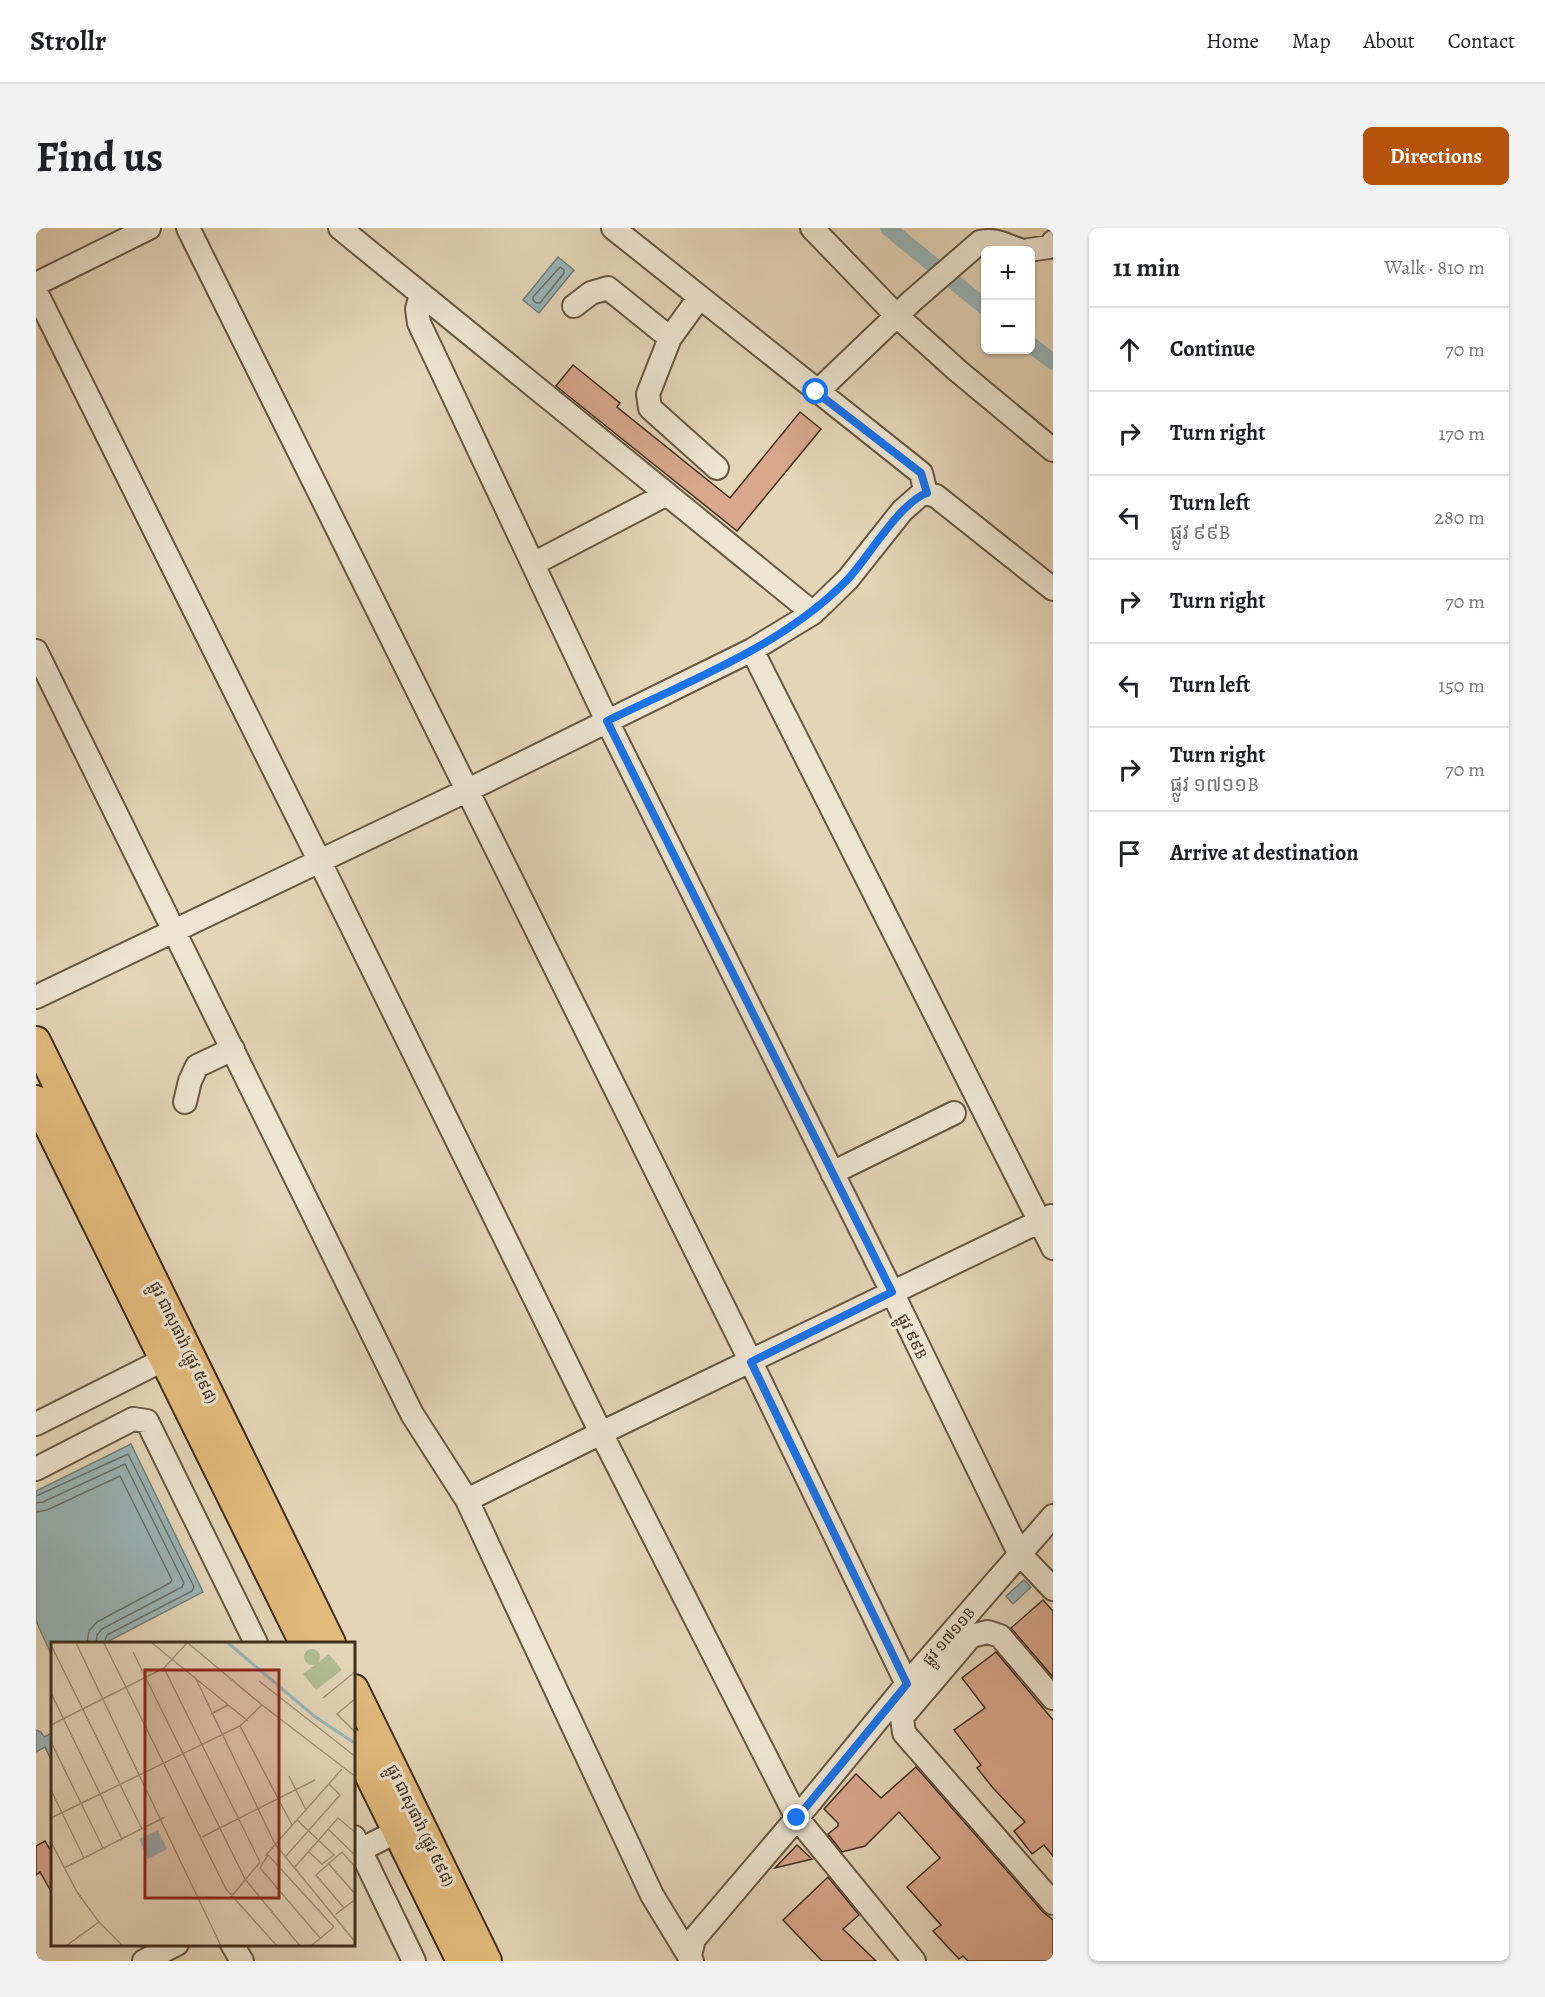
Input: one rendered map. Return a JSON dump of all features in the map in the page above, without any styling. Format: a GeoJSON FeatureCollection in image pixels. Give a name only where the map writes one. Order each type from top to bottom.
{"type":"FeatureCollection","features":[{"type":"Feature","properties":{"kind":"main road","name":"ផ្លូវ ជាសុផារ៉ា (ផ្លូវ ៥៩៨)"},"geometry":{"type":"LineString","coordinates":[[36,1041],[304,1642]]}},
{"type":"Feature","properties":{"kind":"main road","name":"ផ្លូវ ជាសុផារ៉ា (ផ្លូវ ៥៩៨)"},"geometry":{"type":"LineString","coordinates":[[36,1100],[330,1642]]}},
{"type":"Feature","properties":{"kind":"main road","name":"ផ្លូវ ជាសុផារ៉ា (ផ្លូវ ៥៩៨)"},"geometry":{"type":"LineString","coordinates":[[356,1694],[461,1961]]}},
{"type":"Feature","properties":{"kind":"main road","name":"ផ្លូវ ជាសុផារ៉ា (ផ្លូវ ៥៩៨)"},"geometry":{"type":"LineString","coordinates":[[356,1747],[408,1826],[488,1961]]}},
{"type":"Feature","properties":{"kind":"street"},"geometry":{"type":"LineString","coordinates":[[36,284],[149,228]]}},
{"type":"Feature","properties":{"kind":"street"},"geometry":{"type":"LineString","coordinates":[[188,228],[751,1362],[907,1684]]}},
{"type":"Feature","properties":{"kind":"street"},"geometry":{"type":"LineString","coordinates":[[340,228],[813,613]]}},
{"type":"Feature","properties":{"kind":"street"},"geometry":{"type":"LineString","coordinates":[[613,228],[816,392],[921,473],[927,493]]}},
{"type":"Feature","properties":{"kind":"street"},"geometry":{"type":"LineString","coordinates":[[812,228],[905,309],[958,371],[1053,450]]}},
{"type":"Feature","properties":{"kind":"street"},"geometry":{"type":"LineString","coordinates":[[816,392],[980,242],[988,240],[1010,246]]}},
{"type":"Feature","properties":{"kind":"street"},"geometry":{"type":"LineString","coordinates":[[1035,249],[1049,247],[1053,242]]}},
{"type":"Feature","properties":{"kind":"street"},"geometry":{"type":"LineString","coordinates":[[574,306],[591,293],[608,288],[670,338]]}},
{"type":"Feature","properties":{"kind":"street"},"geometry":{"type":"LineString","coordinates":[[36,292],[601,1433],[797,1818],[914,1961]]}},
{"type":"Feature","properties":{"kind":"street","name":"ផ្លូវ ៩៩B"},"geometry":{"type":"LineString","coordinates":[[421,294],[417,309],[419,323],[607,721],[892,1292],[1019,1553],[1053,1589]]}},
{"type":"Feature","properties":{"kind":"street"},"geometry":{"type":"LineString","coordinates":[[699,298],[670,338],[648,394],[650,408],[717,468]]}},
{"type":"Feature","properties":{"kind":"street"},"geometry":{"type":"LineString","coordinates":[[36,997],[466,791],[752,650],[813,613],[848,579],[902,511],[919,496],[927,493],[936,496],[1053,589]]}},
{"type":"Feature","properties":{"kind":"street"},"geometry":{"type":"LineString","coordinates":[[533,564],[668,494]]}},
{"type":"Feature","properties":{"kind":"street"},"geometry":{"type":"LineString","coordinates":[[752,650],[1047,1219],[1053,1248]]}},
{"type":"Feature","properties":{"kind":"street"},"geometry":{"type":"LineString","coordinates":[[36,651],[176,931],[412,1414],[467,1500],[652,1895],[691,1958]]}},
{"type":"Feature","properties":{"kind":"street"},"geometry":{"type":"LineString","coordinates":[[185,1102],[190,1081],[197,1066],[233,1049]]}},
{"type":"Feature","properties":{"kind":"street"},"geometry":{"type":"LineString","coordinates":[[832,1173],[954,1113]]}},
{"type":"Feature","properties":{"kind":"street"},"geometry":{"type":"LineString","coordinates":[[467,1500],[892,1292],[1047,1219]]}},
{"type":"Feature","properties":{"kind":"street"},"geometry":{"type":"LineString","coordinates":[[36,1424],[176,1354]]}},
{"type":"Feature","properties":{"kind":"street"},"geometry":{"type":"LineString","coordinates":[[36,1468],[134,1419],[147,1421],[256,1642]]}},
{"type":"Feature","properties":{"kind":"street","name":"ផ្លូវ ១៧១១B"},"geometry":{"type":"LineString","coordinates":[[691,1958],[694,1939],[907,1684],[1053,1516]]}},
{"type":"Feature","properties":{"kind":"street"},"geometry":{"type":"LineString","coordinates":[[1053,1698],[1000,1636],[988,1632],[971,1636],[902,1717],[904,1733],[1053,1903]]}},
{"type":"Feature","properties":{"kind":"street"},"geometry":{"type":"LineString","coordinates":[[408,1826],[356,1846],[414,1961]]}},
{"type":"Feature","properties":{"kind":"street"},"geometry":{"type":"LineString","coordinates":[[144,1961],[173,1946]]}},
{"type":"Feature","properties":{"kind":"street"},"geometry":{"type":"LineString","coordinates":[[233,1946],[242,1961]]}},
{"type":"Feature","properties":{"kind":"water"},"geometry":{"type":"Polygon","coordinates":[[[558,257],[574,270],[539,313],[523,300],[558,257]]]}},
{"type":"Feature","properties":{"kind":"water"},"geometry":{"type":"Polygon","coordinates":[[[131,1444],[203,1592],[107,1642],[51,1642],[51,1654],[36,1621],[36,1491],[131,1444]]]}},
{"type":"Feature","properties":{"kind":"water"},"geometry":{"type":"Polygon","coordinates":[[[1024,1580],[1031,1587],[1013,1604],[1006,1596],[1024,1580]]]}},
{"type":"Feature","properties":{"kind":"water"},"geometry":{"type":"Polygon","coordinates":[[[36,1730],[44,1737],[51,1734],[51,1760],[45,1747],[36,1752],[36,1730]]]}},
{"type":"Feature","properties":{"kind":"building"},"geometry":{"type":"Polygon","coordinates":[[[573,365],[620,403],[617,407],[730,498],[800,412],[821,429],[737,531],[556,386],[573,365]]]}},
{"type":"Feature","properties":{"kind":"building"},"geometry":{"type":"Polygon","coordinates":[[[1043,1600],[1053,1611],[1053,1677],[1011,1628],[1043,1600]]]}},
{"type":"Feature","properties":{"kind":"building"},"geometry":{"type":"Polygon","coordinates":[[[996,1652],[1053,1720],[1053,1856],[1044,1845],[1032,1854],[1014,1831],[1025,1822],[977,1768],[981,1765],[954,1730],[985,1708],[962,1678],[996,1652]]]}},
{"type":"Feature","properties":{"kind":"building"},"geometry":{"type":"Polygon","coordinates":[[[916,1767],[1043,1912],[1053,1920],[1053,1961],[968,1961],[963,1956],[959,1959],[933,1931],[941,1925],[907,1887],[940,1858],[899,1812],[865,1846],[842,1852],[828,1834],[838,1826],[838,1823],[824,1809],[856,1774],[881,1798],[916,1767]]]}},
{"type":"Feature","properties":{"kind":"building"},"geometry":{"type":"Polygon","coordinates":[[[45,1841],[51,1851],[51,1891],[40,1872],[36,1875],[36,1846],[45,1841]]]}},
{"type":"Feature","properties":{"kind":"building"},"geometry":{"type":"Polygon","coordinates":[[[797,1845],[812,1859],[775,1868],[797,1845]]]}},
{"type":"Feature","properties":{"kind":"building"},"geometry":{"type":"Polygon","coordinates":[[[828,1877],[859,1915],[843,1929],[876,1961],[822,1961],[783,1920],[828,1877]]]}},
{"type":"Feature","properties":{"kind":"waterway"},"geometry":{"type":"LineString","coordinates":[[888,228],[981,304]]}},
{"type":"Feature","properties":{"kind":"waterway"},"geometry":{"type":"LineString","coordinates":[[1035,348],[1053,362]]}},
{"type":"Feature","properties":{"kind":"route"},"geometry":{"type":"LineString","coordinates":[[797,1818],[907,1684],[751,1362],[892,1292],[607,721],[752,650],[813,613],[848,579],[902,511],[919,496],[927,493],[921,473],[816,392]]}}]}
